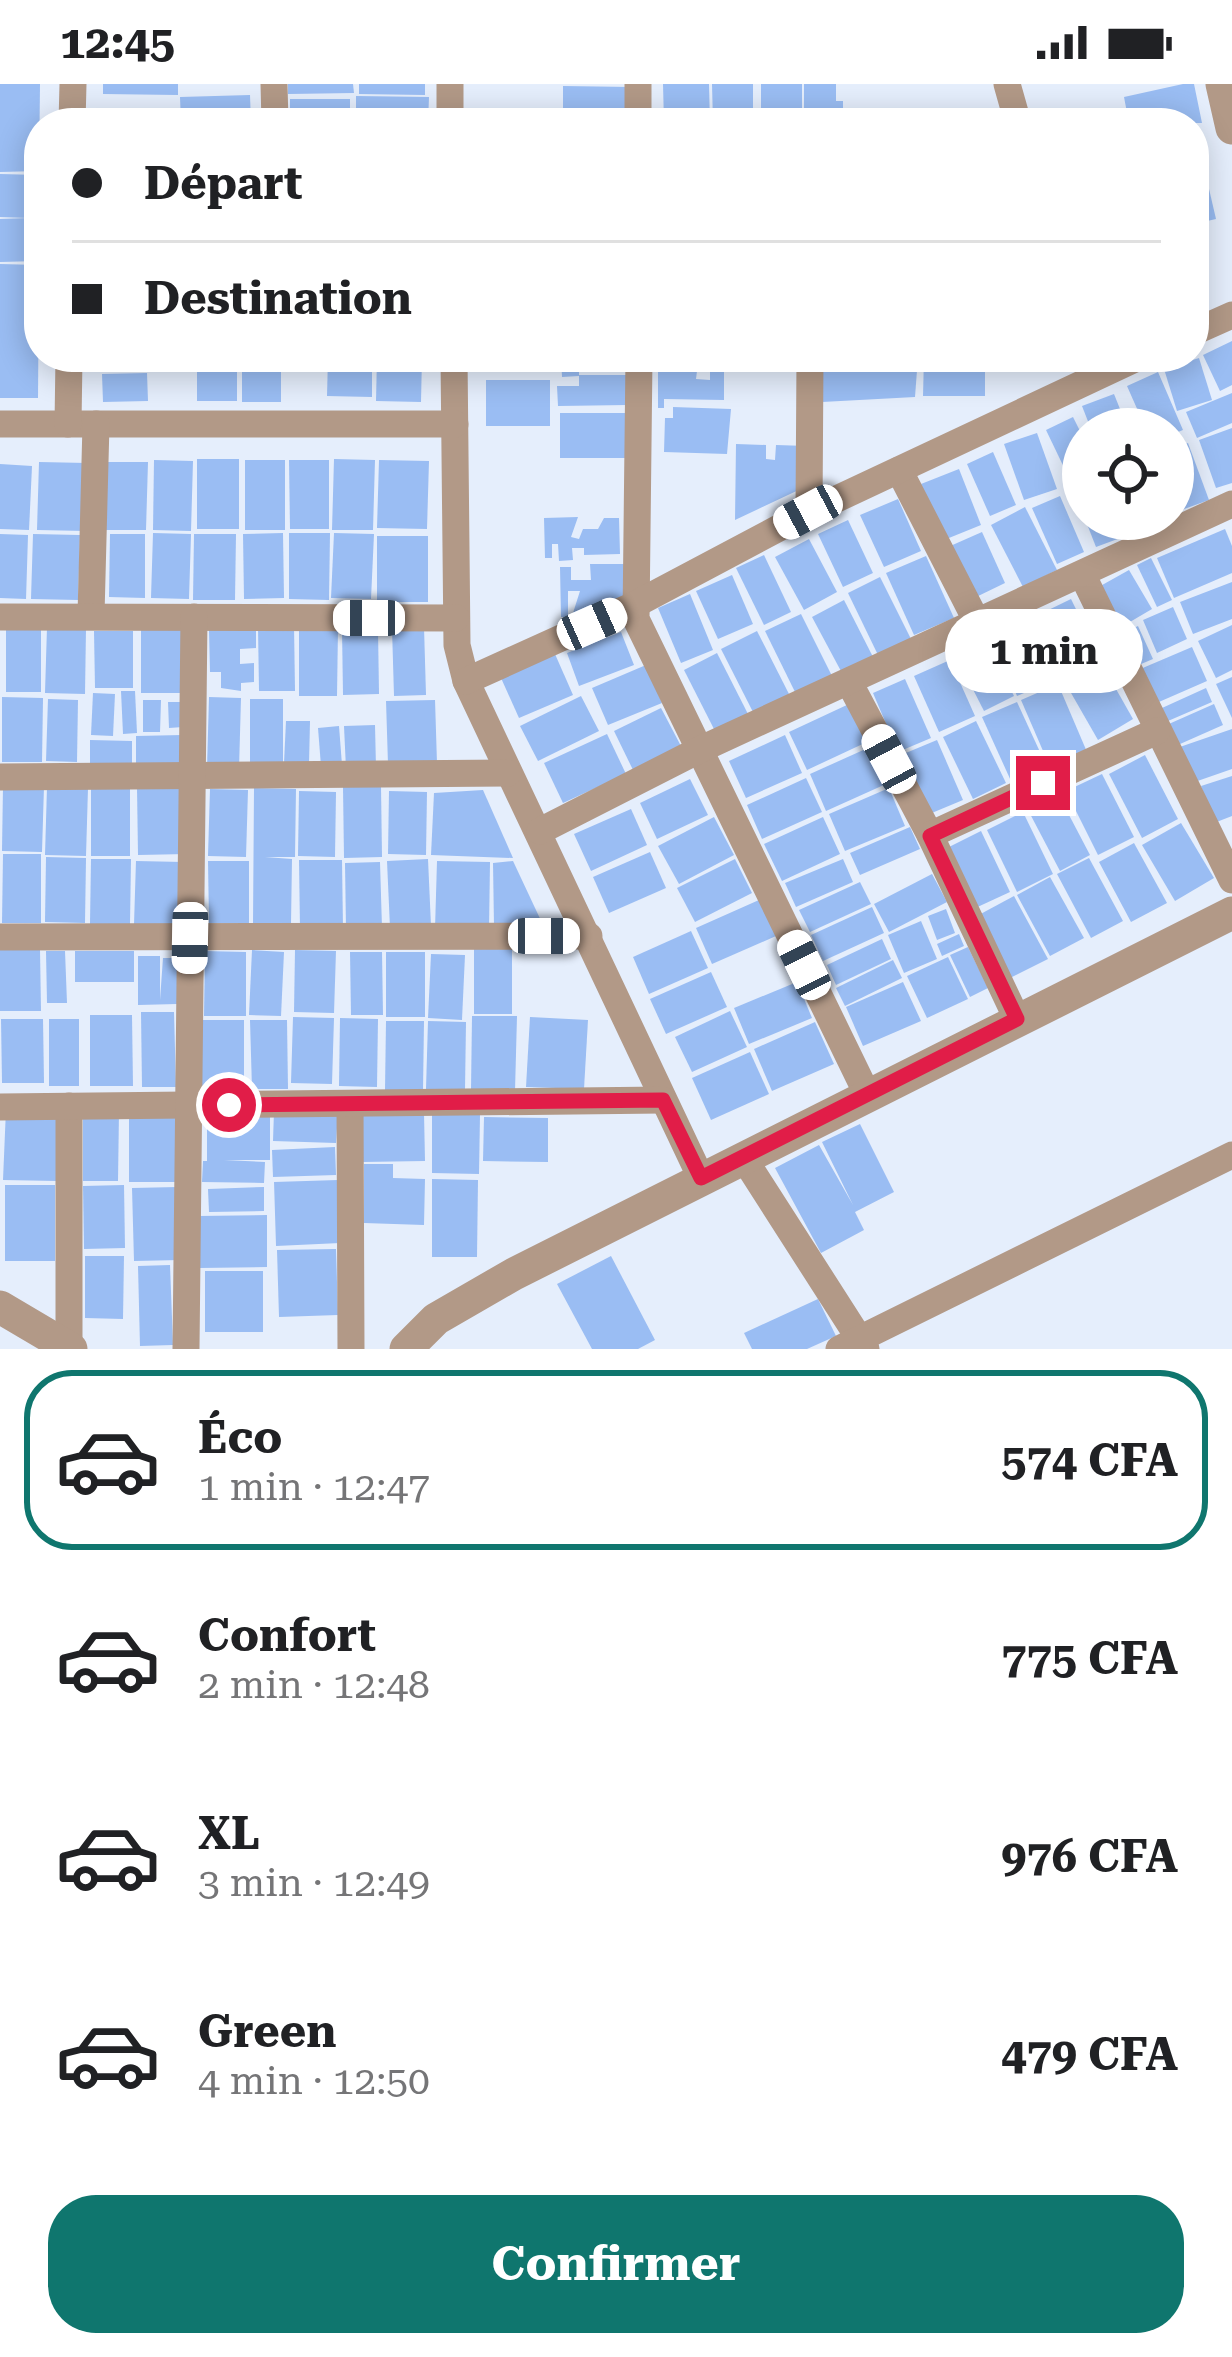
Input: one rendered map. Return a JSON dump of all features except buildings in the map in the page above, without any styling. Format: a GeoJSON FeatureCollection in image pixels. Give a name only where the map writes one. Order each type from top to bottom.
{"type":"FeatureCollection","features":[{"type":"Feature","properties":{"kind":"street"},"geometry":{"type":"LineString","coordinates":[[1222,84],[1232,128]]}},
{"type":"Feature","properties":{"kind":"street"},"geometry":{"type":"LineString","coordinates":[[72,372],[82,424],[91,614]]}},
{"type":"Feature","properties":{"kind":"street"},"geometry":{"type":"LineString","coordinates":[[454,372],[457,645],[466,681],[701,1178]]}},
{"type":"Feature","properties":{"kind":"street"},"geometry":{"type":"LineString","coordinates":[[639,372],[634,605],[642,638],[867,1094]]}},
{"type":"Feature","properties":{"kind":"street"},"geometry":{"type":"LineString","coordinates":[[808,512],[810,372]]}},
{"type":"Feature","properties":{"kind":"street"},"geometry":{"type":"LineString","coordinates":[[466,681],[634,605],[808,512],[899,470],[1074,372]]}},
{"type":"Feature","properties":{"kind":"street"},"geometry":{"type":"LineString","coordinates":[[0,424],[454,424]]}},
{"type":"Feature","properties":{"kind":"street"},"geometry":{"type":"LineString","coordinates":[[899,470],[976,620]]}},
{"type":"Feature","properties":{"kind":"street"},"geometry":{"type":"LineString","coordinates":[[540,831],[699,750],[1232,504]]}},
{"type":"Feature","properties":{"kind":"street"},"geometry":{"type":"LineString","coordinates":[[1082,574],[1232,880]]}},
{"type":"Feature","properties":{"kind":"street"},"geometry":{"type":"LineString","coordinates":[[0,616],[457,619]]}},
{"type":"Feature","properties":{"kind":"street"},"geometry":{"type":"LineString","coordinates":[[186,1349],[194,617]]}},
{"type":"Feature","properties":{"kind":"street"},"geometry":{"type":"LineString","coordinates":[[849,682],[930,836],[1017,1019]]}},
{"type":"Feature","properties":{"kind":"street"},"geometry":{"type":"LineString","coordinates":[[930,836],[1157,731]]}},
{"type":"Feature","properties":{"kind":"street"},"geometry":{"type":"LineString","coordinates":[[0,777],[508,773]]}},
{"type":"Feature","properties":{"kind":"street"},"geometry":{"type":"LineString","coordinates":[[406,1349],[436,1319],[701,1178],[1232,913]]}},
{"type":"Feature","properties":{"kind":"street"},"geometry":{"type":"LineString","coordinates":[[0,938],[589,936]]}},
{"type":"Feature","properties":{"kind":"street"},"geometry":{"type":"LineString","coordinates":[[0,1107],[663,1100]]}},
{"type":"Feature","properties":{"kind":"street"},"geometry":{"type":"LineString","coordinates":[[350,1104],[351,1349]]}},
{"type":"Feature","properties":{"kind":"street"},"geometry":{"type":"LineString","coordinates":[[69,1106],[70,1348]]}},
{"type":"Feature","properties":{"kind":"street"},"geometry":{"type":"LineString","coordinates":[[743,1157],[854,1345],[1232,1155]]}},
{"type":"Feature","properties":{"kind":"street"},"geometry":{"type":"LineString","coordinates":[[0,1307],[70,1348]]}},
{"type":"Feature","properties":{"kind":"route"},"geometry":{"type":"LineString","coordinates":[[229,1105],[663,1100],[701,1178],[1017,1019],[930,836],[1043,783]]}}]}
